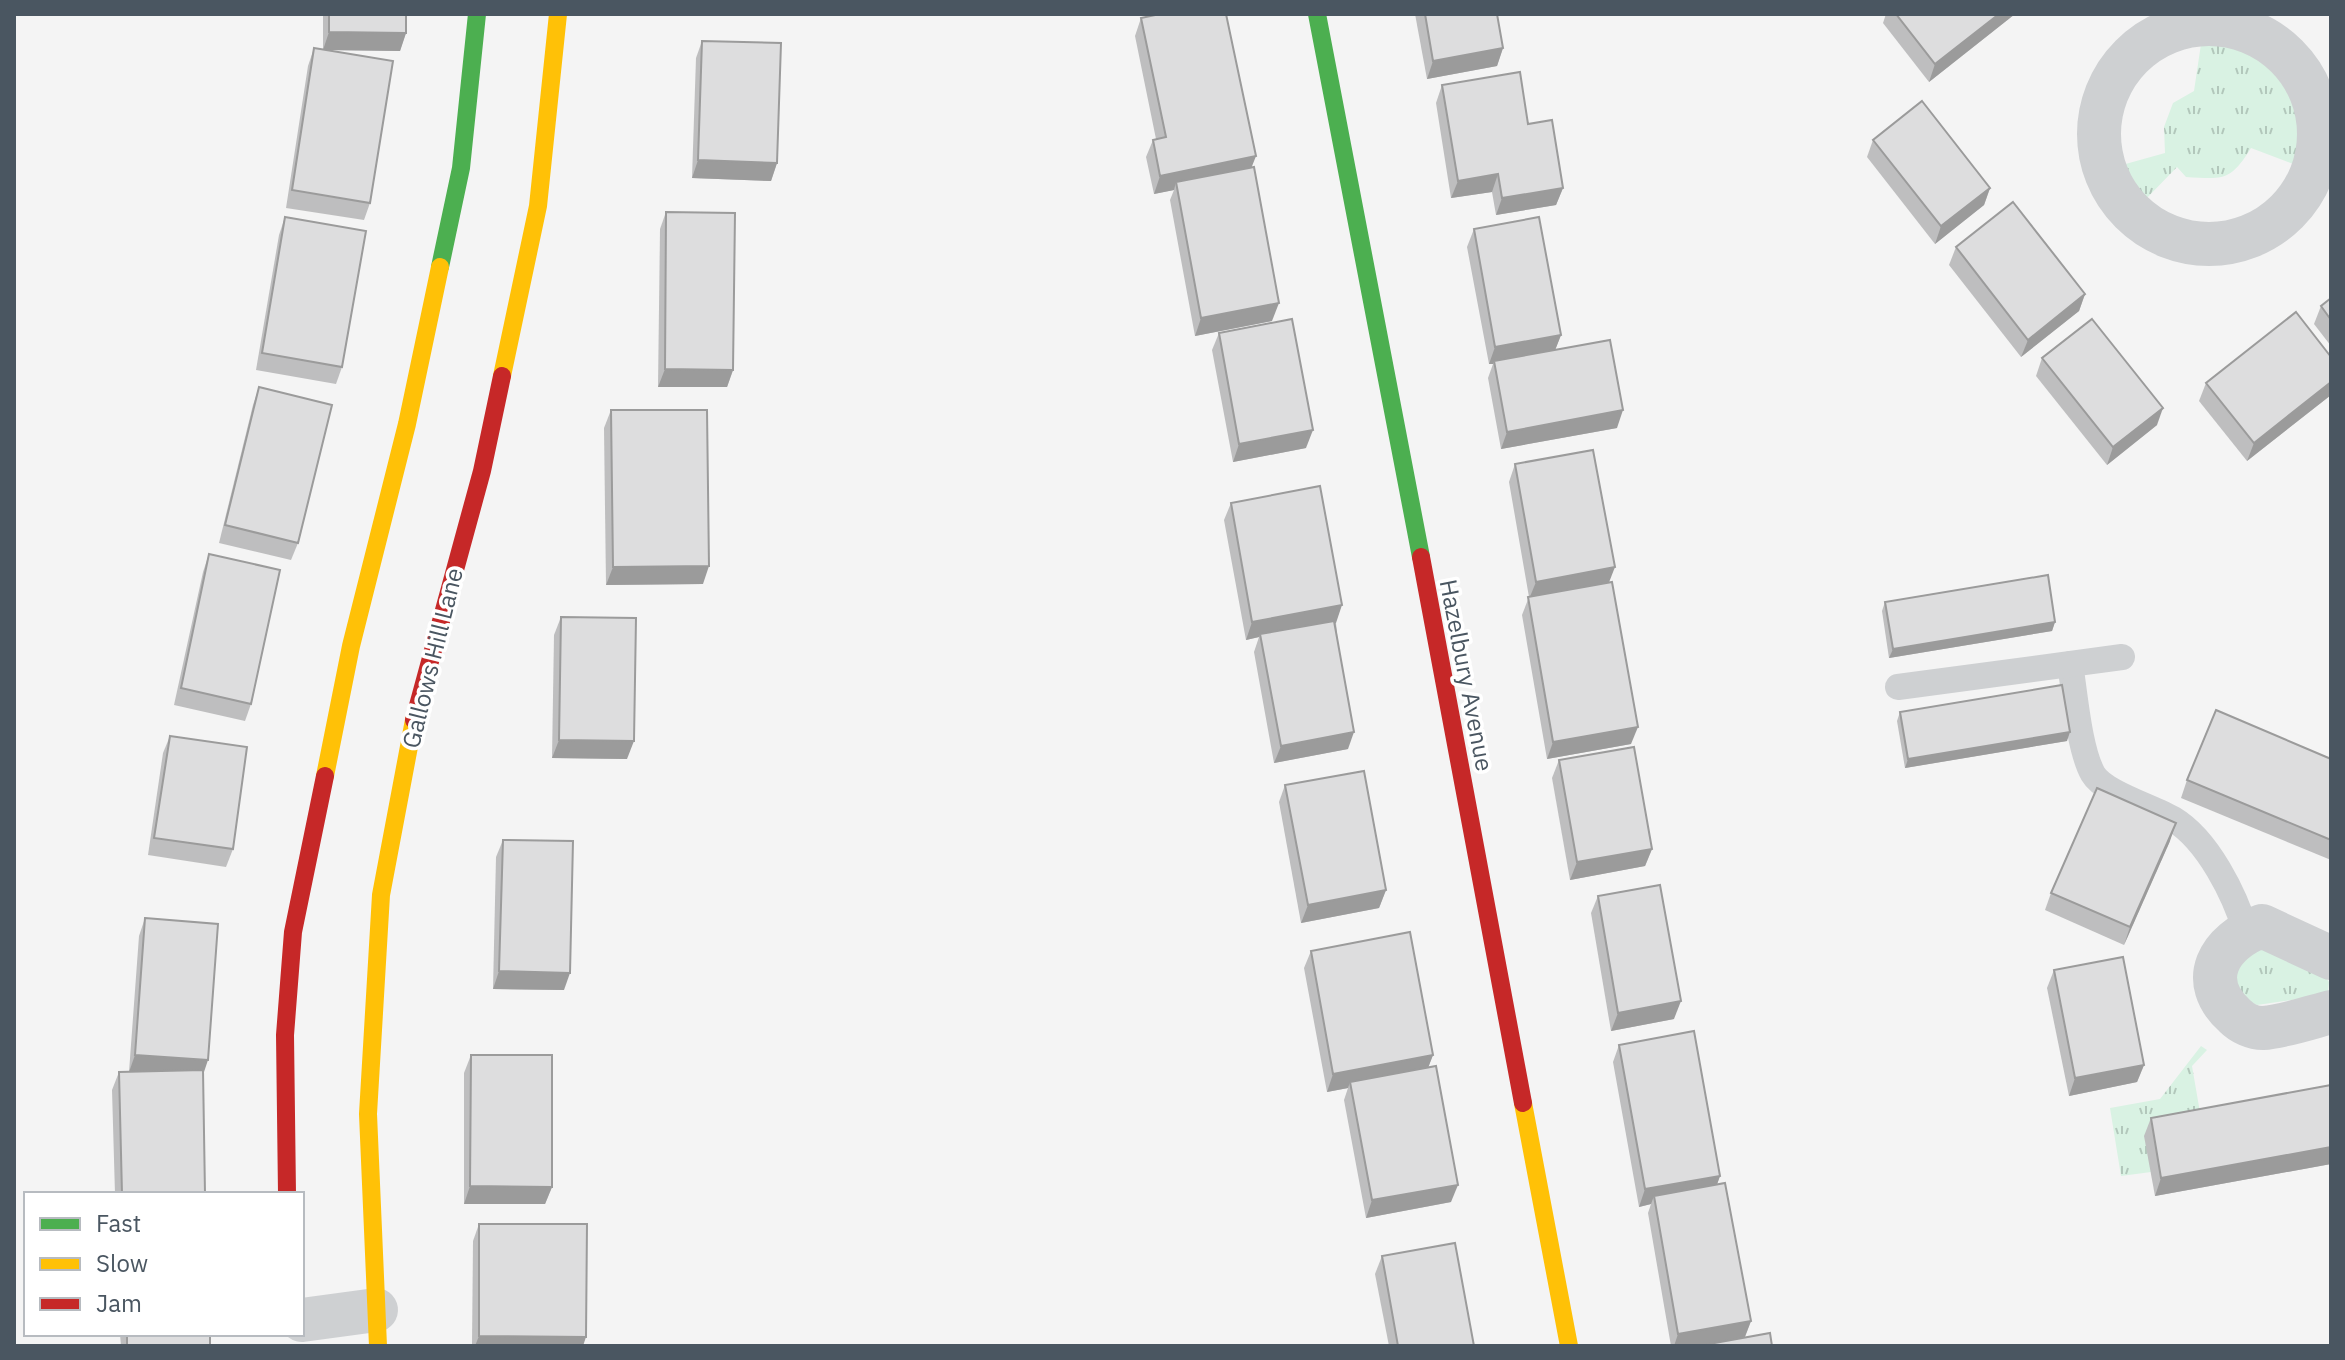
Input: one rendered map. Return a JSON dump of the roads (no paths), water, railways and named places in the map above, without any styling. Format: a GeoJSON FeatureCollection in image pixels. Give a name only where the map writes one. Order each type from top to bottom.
{"type":"FeatureCollection","features":[{"type":"Feature","properties":{"kind":"street"},"geometry":{"type":"LineString","coordinates":[[287,1192],[285,1035],[293,932],[351,646],[407,424],[461,168],[477,14]]}},
{"type":"Feature","properties":{"kind":"street","name":"Gallows Hill Lane"},"geometry":{"type":"LineString","coordinates":[[304,1320],[377,1328],[368,1114],[381,895],[417,705],[482,471],[538,206],[558,14]]}},
{"type":"Feature","properties":{"kind":"street","name":"Hazelbury Avenue"},"geometry":{"type":"LineString","coordinates":[[1317,14],[1569,1346]]}},
{"type":"Feature","properties":{"kind":"street"},"geometry":{"type":"LineString","coordinates":[[2200,23],[2276,27],[2312,90],[2320,128],[2310,182],[2287,213],[2243,240],[2206,245],[2169,237],[2136,216],[2112,185],[2099,149],[2102,110],[2116,74],[2142,46],[2163,34],[2200,23]]}},
{"type":"Feature","properties":{"kind":"street"},"geometry":{"type":"LineString","coordinates":[[2331,958],[2262,926],[2230,943],[2219,961],[2215,983],[2221,1004],[2243,1023],[2263,1028],[2331,1012]]}},
{"type":"Feature","properties":{"kind":"lane"},"geometry":{"type":"LineString","coordinates":[[1898,687],[2122,657]]}},
{"type":"Feature","properties":{"kind":"lane"},"geometry":{"type":"LineString","coordinates":[[2070,664],[2086,756],[2094,776],[2107,786],[2176,820],[2199,842],[2238,905],[2246,932]]}}]}
